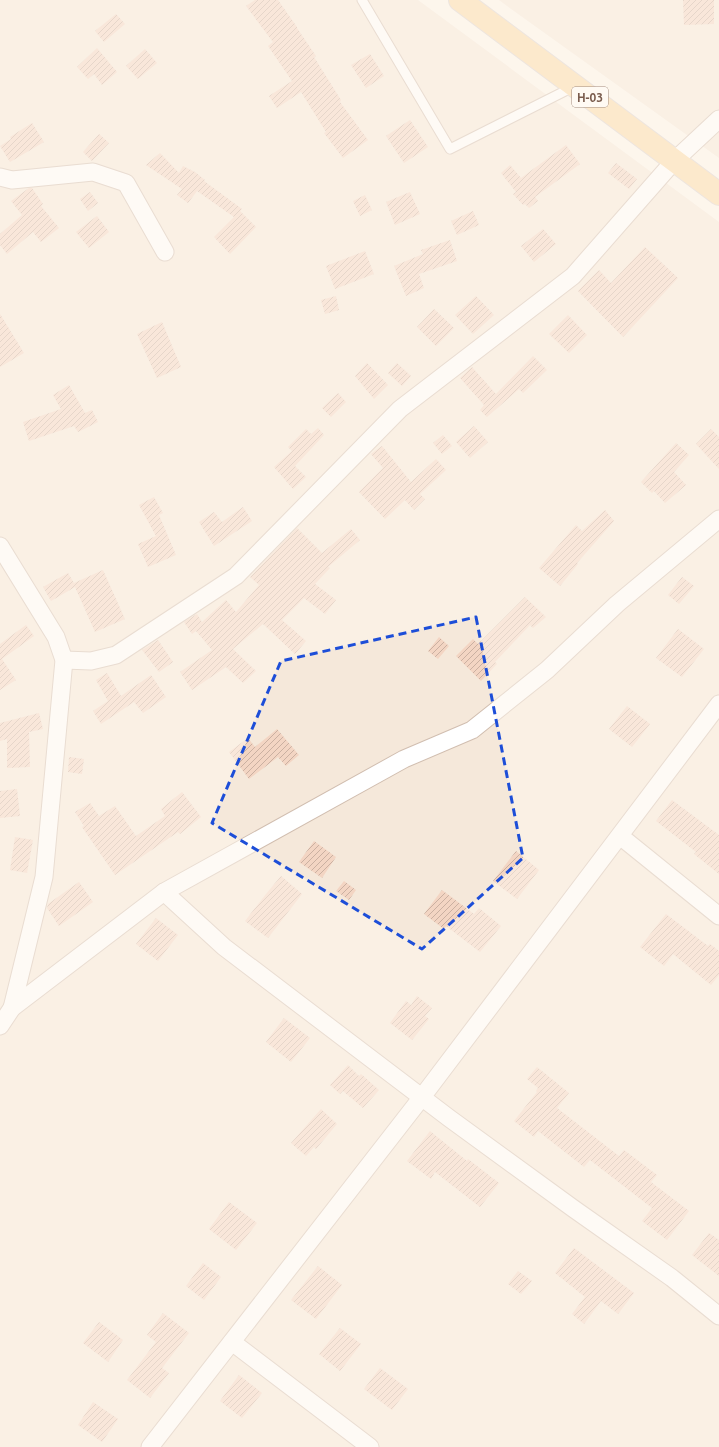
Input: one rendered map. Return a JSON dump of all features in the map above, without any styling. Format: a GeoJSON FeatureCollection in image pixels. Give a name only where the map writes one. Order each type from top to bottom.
{"type":"FeatureCollection","features":[{"type":"Feature","properties":{"kind":"main road","name":"Н-03"},"geometry":{"type":"LineString","coordinates":[[460,0],[719,194]]}},
{"type":"Feature","properties":{"kind":"street"},"geometry":{"type":"LineString","coordinates":[[64,660],[91,661],[116,655],[236,576],[400,409],[573,276],[674,161],[719,119]]}},
{"type":"Feature","properties":{"kind":"street"},"geometry":{"type":"LineString","coordinates":[[4,181],[93,172],[126,183],[165,252]]}},
{"type":"Feature","properties":{"kind":"street"},"geometry":{"type":"LineString","coordinates":[[0,1026],[12,1008],[164,892],[404,759],[472,730],[547,670],[617,604],[719,519]]}},
{"type":"Feature","properties":{"kind":"street"},"geometry":{"type":"LineString","coordinates":[[0,546],[56,637],[64,660],[44,877],[12,1008]]}},
{"type":"Feature","properties":{"kind":"street"},"geometry":{"type":"LineString","coordinates":[[150,1447],[422,1097],[719,704]]}},
{"type":"Feature","properties":{"kind":"street"},"geometry":{"type":"LineString","coordinates":[[620,836],[719,916]]}},
{"type":"Feature","properties":{"kind":"street"},"geometry":{"type":"LineString","coordinates":[[164,892],[224,947],[449,1118],[672,1278],[719,1316]]}},
{"type":"Feature","properties":{"kind":"street"},"geometry":{"type":"LineString","coordinates":[[232,1342],[370,1447]]}},
{"type":"Feature","properties":{"kind":"lane"},"geometry":{"type":"LineString","coordinates":[[362,0],[450,149],[575,86]]}},
{"type":"Feature","properties":{"kind":"highlighted area"},"geometry":{"type":"Polygon","coordinates":[[[476,617],[523,858],[422,949],[212,823],[281,661],[476,617]]]}},
{"type":"Feature","properties":{"kind":"shaded area"},"geometry":{"type":"Polygon","coordinates":[[[0,0],[418,0],[719,222],[719,1447],[0,1447],[0,0]]]}},
{"type":"Feature","properties":{"kind":"shaded area"},"geometry":{"type":"Polygon","coordinates":[[[499,0],[719,0],[719,158],[507,6],[499,0]]]}},
{"type":"Feature","properties":{"kind":"building"},"geometry":{"type":"Polygon","coordinates":[[[255,0],[278,0],[316,56],[314,57],[341,100],[340,102],[368,140],[343,158],[324,133],[326,132],[301,92],[277,108],[269,96],[292,81],[268,46],[273,42],[246,6],[255,0]]]}},
{"type":"Feature","properties":{"kind":"building"},"geometry":{"type":"Polygon","coordinates":[[[683,0],[714,0],[714,24],[684,25],[683,0]]]}},
{"type":"Feature","properties":{"kind":"building"},"geometry":{"type":"Polygon","coordinates":[[[116,14],[125,24],[104,42],[95,31],[116,14]]]}},
{"type":"Feature","properties":{"kind":"building"},"geometry":{"type":"Polygon","coordinates":[[[97,48],[117,72],[102,85],[94,74],[88,79],[77,67],[97,48]]]}},
{"type":"Feature","properties":{"kind":"building"},"geometry":{"type":"Polygon","coordinates":[[[145,49],[157,63],[138,79],[126,66],[145,49]]]}},
{"type":"Feature","properties":{"kind":"building"},"geometry":{"type":"Polygon","coordinates":[[[370,54],[384,76],[366,88],[351,65],[370,54]]]}},
{"type":"Feature","properties":{"kind":"building"},"geometry":{"type":"Polygon","coordinates":[[[410,120],[428,147],[404,163],[386,136],[410,120]]]}},
{"type":"Feature","properties":{"kind":"building"},"geometry":{"type":"Polygon","coordinates":[[[32,123],[44,142],[10,162],[0,146],[11,139],[10,137],[32,123]]]}},
{"type":"Feature","properties":{"kind":"building"},"geometry":{"type":"Polygon","coordinates":[[[99,134],[109,143],[92,161],[83,152],[99,134]]]}},
{"type":"Feature","properties":{"kind":"building"},"geometry":{"type":"Polygon","coordinates":[[[566,145],[580,164],[535,197],[538,201],[529,208],[525,204],[523,205],[513,194],[516,192],[501,173],[510,165],[521,178],[566,145]]]}},
{"type":"Feature","properties":{"kind":"building"},"geometry":{"type":"Polygon","coordinates":[[[160,153],[179,173],[183,166],[195,172],[205,180],[204,181],[242,209],[240,211],[256,227],[230,254],[214,237],[234,217],[197,191],[188,203],[177,195],[182,189],[146,165],[160,153]]]}},
{"type":"Feature","properties":{"kind":"building"},"geometry":{"type":"Polygon","coordinates":[[[616,163],[637,179],[629,189],[608,173],[616,163]]]}},
{"type":"Feature","properties":{"kind":"building"},"geometry":{"type":"Polygon","coordinates":[[[29,188],[32,188],[43,204],[41,206],[59,228],[41,242],[33,232],[7,254],[0,245],[0,234],[22,215],[11,201],[29,188]]]}},
{"type":"Feature","properties":{"kind":"building"},"geometry":{"type":"Polygon","coordinates":[[[90,192],[98,203],[88,211],[80,199],[90,192]]]}},
{"type":"Feature","properties":{"kind":"building"},"geometry":{"type":"Polygon","coordinates":[[[410,192],[420,214],[395,225],[386,202],[410,192]]]}},
{"type":"Feature","properties":{"kind":"building"},"geometry":{"type":"Polygon","coordinates":[[[365,195],[372,210],[360,216],[353,201],[365,195]]]}},
{"type":"Feature","properties":{"kind":"building"},"geometry":{"type":"Polygon","coordinates":[[[473,211],[479,225],[457,235],[451,221],[473,211]]]}},
{"type":"Feature","properties":{"kind":"building"},"geometry":{"type":"Polygon","coordinates":[[[97,216],[109,232],[89,248],[76,232],[97,216]]]}},
{"type":"Feature","properties":{"kind":"building"},"geometry":{"type":"Polygon","coordinates":[[[543,229],[556,244],[534,262],[521,246],[543,229]]]}},
{"type":"Feature","properties":{"kind":"building"},"geometry":{"type":"Polygon","coordinates":[[[450,240],[457,261],[419,274],[424,288],[406,296],[394,266],[423,254],[421,250],[450,240]]]}},
{"type":"Feature","properties":{"kind":"building"},"geometry":{"type":"Polygon","coordinates":[[[645,247],[678,278],[623,337],[578,291],[599,270],[611,283],[645,247]]]}},
{"type":"Feature","properties":{"kind":"building"},"geometry":{"type":"Polygon","coordinates":[[[365,251],[374,274],[335,289],[326,266],[365,251]]]}},
{"type":"Feature","properties":{"kind":"building"},"geometry":{"type":"Polygon","coordinates":[[[336,296],[339,310],[325,314],[321,300],[336,296]]]}},
{"type":"Feature","properties":{"kind":"building"},"geometry":{"type":"Polygon","coordinates":[[[476,296],[494,315],[473,334],[455,315],[476,296]]]}},
{"type":"Feature","properties":{"kind":"building"},"geometry":{"type":"Polygon","coordinates":[[[434,309],[454,328],[436,346],[417,327],[434,309]]]}},
{"type":"Feature","properties":{"kind":"building"},"geometry":{"type":"Polygon","coordinates":[[[0,314],[24,353],[0,367],[0,314]]]}},
{"type":"Feature","properties":{"kind":"building"},"geometry":{"type":"Polygon","coordinates":[[[568,315],[587,335],[569,353],[549,334],[568,315]]]}},
{"type":"Feature","properties":{"kind":"building"},"geometry":{"type":"Polygon","coordinates":[[[162,322],[181,367],[157,378],[137,334],[162,322]]]}},
{"type":"Feature","properties":{"kind":"building"},"geometry":{"type":"Polygon","coordinates":[[[533,356],[547,370],[523,393],[519,389],[487,417],[480,410],[484,405],[460,378],[472,367],[496,394],[533,356]]]}},
{"type":"Feature","properties":{"kind":"building"},"geometry":{"type":"Polygon","coordinates":[[[367,363],[388,385],[374,399],[355,376],[367,363]]]}},
{"type":"Feature","properties":{"kind":"building"},"geometry":{"type":"Polygon","coordinates":[[[397,363],[411,376],[402,386],[388,373],[397,363]]]}},
{"type":"Feature","properties":{"kind":"building"},"geometry":{"type":"Polygon","coordinates":[[[69,385],[85,413],[92,410],[98,422],[78,432],[74,426],[29,441],[23,422],[61,409],[53,395],[69,385]]]}},
{"type":"Feature","properties":{"kind":"building"},"geometry":{"type":"Polygon","coordinates":[[[338,393],[346,402],[331,417],[322,408],[338,393]]]}},
{"type":"Feature","properties":{"kind":"building"},"geometry":{"type":"Polygon","coordinates":[[[474,426],[488,442],[470,458],[456,442],[474,426]]]}},
{"type":"Feature","properties":{"kind":"building"},"geometry":{"type":"Polygon","coordinates":[[[318,428],[324,435],[295,466],[306,477],[293,489],[274,467],[292,451],[288,447],[306,429],[311,434],[318,428]]]}},
{"type":"Feature","properties":{"kind":"building"},"geometry":{"type":"Polygon","coordinates":[[[711,429],[719,437],[719,469],[696,444],[711,429]]]}},
{"type":"Feature","properties":{"kind":"building"},"geometry":{"type":"Polygon","coordinates":[[[443,435],[452,446],[442,454],[433,443],[443,435]]]}},
{"type":"Feature","properties":{"kind":"building"},"geometry":{"type":"Polygon","coordinates":[[[676,443],[689,455],[674,472],[686,485],[665,503],[654,491],[652,493],[641,482],[676,443]]]}},
{"type":"Feature","properties":{"kind":"building"},"geometry":{"type":"Polygon","coordinates":[[[382,446],[411,482],[436,459],[446,470],[420,494],[425,499],[414,510],[405,500],[385,519],[359,492],[383,468],[371,454],[382,446]]]}},
{"type":"Feature","properties":{"kind":"building"},"geometry":{"type":"Polygon","coordinates":[[[154,497],[163,513],[159,515],[176,555],[148,567],[138,544],[156,536],[139,505],[154,497]]]}},
{"type":"Feature","properties":{"kind":"building"},"geometry":{"type":"Polygon","coordinates":[[[243,507],[252,521],[214,546],[199,522],[214,512],[222,522],[243,507]]]}},
{"type":"Feature","properties":{"kind":"building"},"geometry":{"type":"Polygon","coordinates":[[[605,510],[614,521],[577,563],[578,564],[560,586],[539,568],[576,525],[582,531],[605,510]]]}},
{"type":"Feature","properties":{"kind":"building"},"geometry":{"type":"Polygon","coordinates":[[[297,528],[322,553],[351,529],[360,540],[328,567],[330,568],[315,584],[336,600],[325,614],[304,598],[282,620],[306,641],[295,654],[263,624],[233,649],[256,671],[243,683],[226,667],[192,690],[180,672],[212,650],[196,631],[192,634],[184,622],[197,614],[202,622],[226,600],[236,612],[259,585],[250,577],[297,528]]]}},
{"type":"Feature","properties":{"kind":"building"},"geometry":{"type":"Polygon","coordinates":[[[103,570],[125,619],[95,632],[75,587],[51,601],[43,587],[68,573],[74,583],[103,570]]]}},
{"type":"Feature","properties":{"kind":"building"},"geometry":{"type":"Polygon","coordinates":[[[682,577],[694,586],[679,604],[668,595],[682,577]]]}},
{"type":"Feature","properties":{"kind":"building"},"geometry":{"type":"Polygon","coordinates":[[[525,597],[546,617],[533,628],[530,625],[495,662],[497,664],[481,681],[456,656],[473,639],[478,644],[525,597]]]}},
{"type":"Feature","properties":{"kind":"building"},"geometry":{"type":"Polygon","coordinates":[[[26,625],[34,636],[2,659],[16,680],[0,690],[0,644],[26,625]]]}},
{"type":"Feature","properties":{"kind":"building"},"geometry":{"type":"Polygon","coordinates":[[[678,629],[704,649],[682,677],[656,658],[678,629]]]}},
{"type":"Feature","properties":{"kind":"building"},"geometry":{"type":"Polygon","coordinates":[[[439,637],[449,646],[438,659],[428,651],[439,637]]]}},
{"type":"Feature","properties":{"kind":"building"},"geometry":{"type":"Polygon","coordinates":[[[158,640],[173,662],[159,672],[142,650],[158,640]]]}},
{"type":"Feature","properties":{"kind":"building"},"geometry":{"type":"Polygon","coordinates":[[[107,673],[121,696],[151,675],[166,697],[143,713],[134,702],[101,724],[93,711],[108,701],[96,680],[107,673]]]}},
{"type":"Feature","properties":{"kind":"building"},"geometry":{"type":"Polygon","coordinates":[[[627,706],[650,724],[632,747],[609,729],[627,706]]]}},
{"type":"Feature","properties":{"kind":"building"},"geometry":{"type":"Polygon","coordinates":[[[39,713],[43,729],[29,732],[30,767],[7,768],[7,739],[0,741],[0,723],[39,713]]]}},
{"type":"Feature","properties":{"kind":"building"},"geometry":{"type":"Polygon","coordinates":[[[277,729],[299,755],[286,766],[278,757],[249,779],[229,752],[248,738],[255,747],[277,729]]]}},
{"type":"Feature","properties":{"kind":"building"},"geometry":{"type":"Polygon","coordinates":[[[69,757],[84,759],[82,774],[68,772],[69,757]]]}},
{"type":"Feature","properties":{"kind":"building"},"geometry":{"type":"Polygon","coordinates":[[[17,789],[20,816],[0,818],[0,791],[17,789]]]}},
{"type":"Feature","properties":{"kind":"building"},"geometry":{"type":"Polygon","coordinates":[[[182,792],[201,817],[180,834],[178,832],[115,875],[82,827],[84,826],[75,812],[90,803],[99,816],[115,806],[136,836],[165,816],[161,809],[182,792]]]}},
{"type":"Feature","properties":{"kind":"building"},"geometry":{"type":"Polygon","coordinates":[[[672,800],[719,835],[719,874],[694,854],[696,852],[656,821],[672,800]]]}},
{"type":"Feature","properties":{"kind":"building"},"geometry":{"type":"Polygon","coordinates":[[[15,837],[33,840],[27,873],[10,870],[15,837]]]}},
{"type":"Feature","properties":{"kind":"building"},"geometry":{"type":"Polygon","coordinates":[[[314,841],[336,857],[322,878],[299,862],[314,841]]]}},
{"type":"Feature","properties":{"kind":"building"},"geometry":{"type":"Polygon","coordinates":[[[516,851],[539,870],[517,899],[493,881],[516,851]]]}},
{"type":"Feature","properties":{"kind":"building"},"geometry":{"type":"Polygon","coordinates":[[[281,876],[302,894],[268,938],[245,921],[281,876]]]}},
{"type":"Feature","properties":{"kind":"building"},"geometry":{"type":"Polygon","coordinates":[[[344,881],[356,890],[349,900],[336,891],[344,881]]]}},
{"type":"Feature","properties":{"kind":"building"},"geometry":{"type":"Polygon","coordinates":[[[79,882],[93,902],[59,926],[47,908],[48,904],[79,882]]]}},
{"type":"Feature","properties":{"kind":"building"},"geometry":{"type":"Polygon","coordinates":[[[442,890],[474,914],[479,908],[501,926],[480,952],[446,926],[444,929],[424,914],[442,890]]]}},
{"type":"Feature","properties":{"kind":"building"},"geometry":{"type":"Polygon","coordinates":[[[666,914],[708,946],[710,944],[719,951],[719,975],[711,985],[673,954],[664,966],[640,947],[666,914]]]}},
{"type":"Feature","properties":{"kind":"building"},"geometry":{"type":"Polygon","coordinates":[[[156,918],[178,935],[158,961],[136,944],[156,918]]]}},
{"type":"Feature","properties":{"kind":"building"},"geometry":{"type":"Polygon","coordinates":[[[417,996],[432,1008],[425,1016],[429,1019],[412,1040],[390,1023],[406,1001],[411,1005],[417,996]]]}},
{"type":"Feature","properties":{"kind":"building"},"geometry":{"type":"Polygon","coordinates":[[[284,1018],[310,1038],[291,1062],[266,1042],[284,1018]]]}},
{"type":"Feature","properties":{"kind":"building"},"geometry":{"type":"Polygon","coordinates":[[[348,1065],[359,1076],[361,1074],[379,1090],[363,1108],[343,1091],[340,1094],[330,1085],[348,1065]]]}},
{"type":"Feature","properties":{"kind":"building"},"geometry":{"type":"Polygon","coordinates":[[[537,1067],[569,1093],[557,1108],[619,1156],[624,1150],[657,1175],[651,1182],[689,1211],[667,1240],[642,1221],[652,1208],[590,1160],[584,1167],[538,1131],[534,1137],[514,1121],[537,1092],[536,1091],[538,1088],[527,1079],[537,1067]]]}},
{"type":"Feature","properties":{"kind":"building"},"geometry":{"type":"Polygon","coordinates":[[[321,1109],[337,1124],[316,1149],[314,1147],[306,1156],[291,1143],[321,1109]]]}},
{"type":"Feature","properties":{"kind":"building"},"geometry":{"type":"Polygon","coordinates":[[[430,1131],[467,1161],[468,1159],[499,1183],[480,1207],[435,1172],[431,1179],[407,1161],[430,1131]]]}},
{"type":"Feature","properties":{"kind":"building"},"geometry":{"type":"Polygon","coordinates":[[[229,1202],[257,1223],[236,1250],[209,1229],[229,1202]]]}},
{"type":"Feature","properties":{"kind":"building"},"geometry":{"type":"Polygon","coordinates":[[[709,1233],[719,1240],[719,1276],[692,1255],[709,1233]]]}},
{"type":"Feature","properties":{"kind":"building"},"geometry":{"type":"Polygon","coordinates":[[[574,1248],[634,1293],[618,1314],[601,1301],[584,1324],[572,1314],[585,1297],[555,1273],[574,1248]]]}},
{"type":"Feature","properties":{"kind":"building"},"geometry":{"type":"Polygon","coordinates":[[[203,1263],[221,1277],[204,1300],[186,1286],[203,1263]]]}},
{"type":"Feature","properties":{"kind":"building"},"geometry":{"type":"Polygon","coordinates":[[[318,1266],[342,1285],[316,1319],[291,1300],[318,1266]]]}},
{"type":"Feature","properties":{"kind":"building"},"geometry":{"type":"Polygon","coordinates":[[[518,1271],[532,1281],[521,1294],[508,1284],[518,1271]]]}},
{"type":"Feature","properties":{"kind":"building"},"geometry":{"type":"Polygon","coordinates":[[[163,1313],[189,1333],[162,1368],[169,1373],[150,1398],[127,1380],[156,1342],[147,1335],[163,1313]]]}},
{"type":"Feature","properties":{"kind":"building"},"geometry":{"type":"Polygon","coordinates":[[[99,1322],[123,1340],[108,1362],[83,1343],[99,1322]]]}},
{"type":"Feature","properties":{"kind":"building"},"geometry":{"type":"Polygon","coordinates":[[[340,1328],[361,1344],[340,1371],[319,1354],[340,1328]]]}},
{"type":"Feature","properties":{"kind":"building"},"geometry":{"type":"Polygon","coordinates":[[[380,1368],[408,1389],[392,1410],[364,1389],[380,1368]]]}},
{"type":"Feature","properties":{"kind":"building"},"geometry":{"type":"Polygon","coordinates":[[[239,1375],[262,1393],[242,1418],[220,1401],[239,1375]]]}},
{"type":"Feature","properties":{"kind":"building"},"geometry":{"type":"Polygon","coordinates":[[[93,1402],[118,1419],[102,1442],[78,1425],[93,1402]]]}}]}
